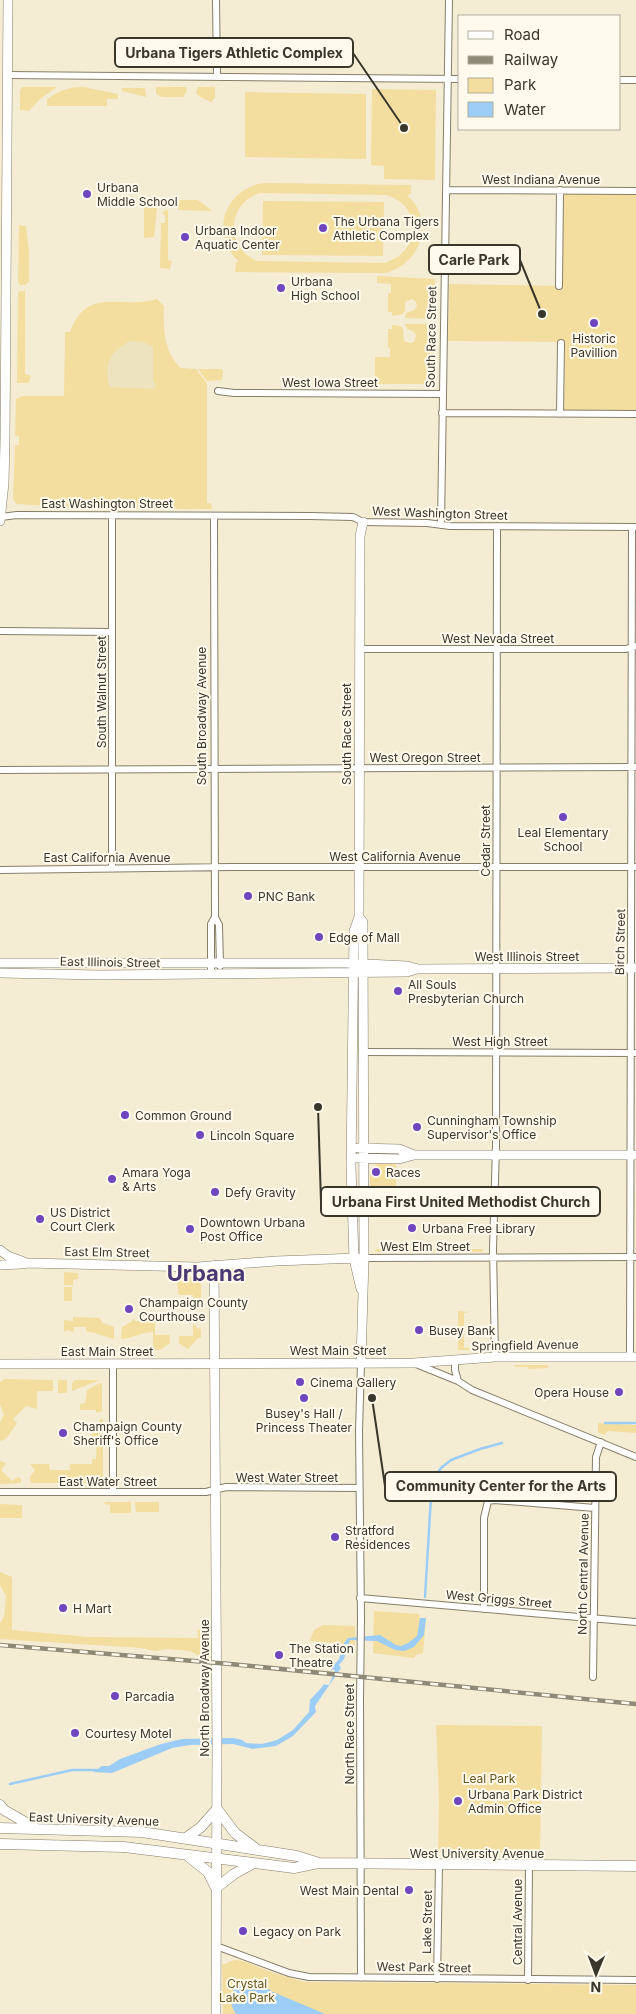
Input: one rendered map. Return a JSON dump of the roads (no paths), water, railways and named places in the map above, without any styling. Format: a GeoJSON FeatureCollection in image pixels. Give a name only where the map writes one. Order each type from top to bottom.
{"type":"FeatureCollection","features":[{"type":"Feature","properties":{"kind":"main road"},"geometry":{"type":"LineString","coordinates":[[0,1805],[4,1810],[40,1830]]}},
{"type":"Feature","properties":{"kind":"main road"},"geometry":{"type":"LineString","coordinates":[[186,1838],[202,1827],[217,1809],[235,1833],[258,1850]]}},
{"type":"Feature","properties":{"kind":"main road","name":"East University Avenue"},"geometry":{"type":"LineString","coordinates":[[0,1828],[115,1830],[217,1843]]}},
{"type":"Feature","properties":{"kind":"main road","name":"West University Avenue"},"geometry":{"type":"LineString","coordinates":[[217,1843],[297,1856],[319,1863]]}},
{"type":"Feature","properties":{"kind":"main road"},"geometry":{"type":"LineString","coordinates":[[0,1844],[124,1847],[217,1859]]}},
{"type":"Feature","properties":{"kind":"main road"},"geometry":{"type":"LineString","coordinates":[[185,1854],[208,1872],[216,1888],[234,1874],[252,1864]]}},
{"type":"Feature","properties":{"kind":"main road","name":"West University Avenue"},"geometry":{"type":"LineString","coordinates":[[217,1859],[294,1868],[319,1863],[636,1866]]}},
{"type":"Feature","properties":{"kind":"street"},"geometry":{"type":"LineString","coordinates":[[0,521],[5,468],[3,292],[7,76],[4,55],[8,0]]}},
{"type":"Feature","properties":{"kind":"street"},"geometry":{"type":"LineString","coordinates":[[216,0],[217,77]]}},
{"type":"Feature","properties":{"kind":"street","name":"South Race Street"},"geometry":{"type":"LineString","coordinates":[[441,525],[449,0]]}},
{"type":"Feature","properties":{"kind":"street"},"geometry":{"type":"LineString","coordinates":[[7,76],[458,79]]}},
{"type":"Feature","properties":{"kind":"street"},"geometry":{"type":"LineString","coordinates":[[621,80],[636,80]]}},
{"type":"Feature","properties":{"kind":"street","name":"West Indiana Avenue"},"geometry":{"type":"LineString","coordinates":[[446,190],[636,191]]}},
{"type":"Feature","properties":{"kind":"street"},"geometry":{"type":"LineString","coordinates":[[559,286],[560,190]]}},
{"type":"Feature","properties":{"kind":"street"},"geometry":{"type":"LineString","coordinates":[[560,414],[561,343]]}},
{"type":"Feature","properties":{"kind":"street","name":"West Iowa Street"},"geometry":{"type":"LineString","coordinates":[[218,391],[234,393],[442,394]]}},
{"type":"Feature","properties":{"kind":"street"},"geometry":{"type":"LineString","coordinates":[[442,413],[636,414]]}},
{"type":"Feature","properties":{"kind":"street","name":"East Washington Street"},"geometry":{"type":"LineString","coordinates":[[0,517],[17,515],[214,516]]}},
{"type":"Feature","properties":{"kind":"street","name":"South Walnut Street"},"geometry":{"type":"LineString","coordinates":[[112,515],[112,868]]}},
{"type":"Feature","properties":{"kind":"street","name":"West Washington Street"},"geometry":{"type":"LineString","coordinates":[[214,516],[350,517],[363,522],[441,525],[634,527]]}},
{"type":"Feature","properties":{"kind":"street","name":"South Broadway Avenue"},"geometry":{"type":"LineString","coordinates":[[214,516],[215,917],[219,925],[215,963],[216,975]]}},
{"type":"Feature","properties":{"kind":"street","name":"South Race Street"},"geometry":{"type":"LineString","coordinates":[[362,1289],[354,1258],[351,1158],[358,968],[363,922],[359,917],[358,867],[360,536],[363,522]]}},
{"type":"Feature","properties":{"kind":"street","name":"Cedar Street"},"geometry":{"type":"LineString","coordinates":[[495,1356],[497,526]]}},
{"type":"Feature","properties":{"kind":"street","name":"Birch Street"},"geometry":{"type":"LineString","coordinates":[[633,1357],[634,527]]}},
{"type":"Feature","properties":{"kind":"street"},"geometry":{"type":"LineString","coordinates":[[0,631],[112,632]]}},
{"type":"Feature","properties":{"kind":"street","name":"West Nevada Street"},"geometry":{"type":"LineString","coordinates":[[359,649],[496,650],[626,649],[634,647]]}},
{"type":"Feature","properties":{"kind":"street","name":"West Oregon Street"},"geometry":{"type":"LineString","coordinates":[[0,770],[634,766]]}},
{"type":"Feature","properties":{"kind":"street","name":"West California Avenue"},"geometry":{"type":"LineString","coordinates":[[215,867],[634,867]]}},
{"type":"Feature","properties":{"kind":"street","name":"East California Avenue"},"geometry":{"type":"LineString","coordinates":[[0,870],[215,867]]}},
{"type":"Feature","properties":{"kind":"street","name":"East Illinois Street"},"geometry":{"type":"LineString","coordinates":[[0,963],[215,963]]}},
{"type":"Feature","properties":{"kind":"street"},"geometry":{"type":"LineString","coordinates":[[36,963],[36,973]]}},
{"type":"Feature","properties":{"kind":"street","name":"West Illinois Street"},"geometry":{"type":"LineString","coordinates":[[215,963],[358,968],[407,972],[418,969],[633,968]]}},
{"type":"Feature","properties":{"kind":"street","name":"South Race Street"},"geometry":{"type":"LineString","coordinates":[[358,968],[363,1052],[364,1258],[359,1431]]}},
{"type":"Feature","properties":{"kind":"street","name":"West Illinois Street"},"geometry":{"type":"LineString","coordinates":[[216,975],[358,968]]}},
{"type":"Feature","properties":{"kind":"street","name":"East Illinois Street"},"geometry":{"type":"LineString","coordinates":[[0,973],[216,975]]}},
{"type":"Feature","properties":{"kind":"street","name":"West High Street"},"geometry":{"type":"LineString","coordinates":[[363,1052],[633,1053]]}},
{"type":"Feature","properties":{"kind":"street"},"geometry":{"type":"LineString","coordinates":[[352,1148],[399,1149],[414,1155]]}},
{"type":"Feature","properties":{"kind":"street"},"geometry":{"type":"LineString","coordinates":[[351,1158],[399,1159],[414,1155],[633,1155]]}},
{"type":"Feature","properties":{"kind":"street"},"geometry":{"type":"LineString","coordinates":[[0,1250],[14,1258],[27,1262]]}},
{"type":"Feature","properties":{"kind":"street","name":"West Elm Street"},"geometry":{"type":"LineString","coordinates":[[214,1265],[354,1258],[633,1257]]}},
{"type":"Feature","properties":{"kind":"street","name":"East Elm Street"},"geometry":{"type":"LineString","coordinates":[[0,1265],[27,1262],[197,1267],[214,1265]]}},
{"type":"Feature","properties":{"kind":"street"},"geometry":{"type":"LineString","coordinates":[[214,1265],[214,1363]]}},
{"type":"Feature","properties":{"kind":"street","name":"Springfield Avenue"},"geometry":{"type":"LineString","coordinates":[[414,1363],[495,1356],[633,1357]]}},
{"type":"Feature","properties":{"kind":"street"},"geometry":{"type":"LineString","coordinates":[[455,1360],[458,1381]]}},
{"type":"Feature","properties":{"kind":"street"},"geometry":{"type":"LineString","coordinates":[[113,1363],[113,1492]]}},
{"type":"Feature","properties":{"kind":"street","name":"East Main Street"},"geometry":{"type":"LineString","coordinates":[[0,1364],[214,1363]]}},
{"type":"Feature","properties":{"kind":"street","name":"West Main Street"},"geometry":{"type":"LineString","coordinates":[[214,1363],[414,1363],[458,1381],[472,1390],[636,1457]]}},
{"type":"Feature","properties":{"kind":"street","name":"North Broadway Avenue"},"geometry":{"type":"LineString","coordinates":[[214,1363],[217,1730],[216,2014]]}},
{"type":"Feature","properties":{"kind":"street","name":"North Race Street"},"geometry":{"type":"LineString","coordinates":[[359,1431],[361,1978]]}},
{"type":"Feature","properties":{"kind":"street","name":"North Central Avenue"},"geometry":{"type":"LineString","coordinates":[[593,1677],[596,1453],[601,1442]]}},
{"type":"Feature","properties":{"kind":"street","name":"West Water Street"},"geometry":{"type":"LineString","coordinates":[[216,1489],[226,1487],[359,1488]]}},
{"type":"Feature","properties":{"kind":"street","name":"East Water Street"},"geometry":{"type":"LineString","coordinates":[[0,1492],[206,1492],[216,1489]]}},
{"type":"Feature","properties":{"kind":"street"},"geometry":{"type":"LineString","coordinates":[[484,1609],[484,1518],[488,1501],[595,1508]]}},
{"type":"Feature","properties":{"kind":"street","name":"West Griggs Street"},"geometry":{"type":"LineString","coordinates":[[360,1598],[636,1622]]}},
{"type":"Feature","properties":{"kind":"street","name":"Lake Street"},"geometry":{"type":"LineString","coordinates":[[437,1979],[439,1865]]}},
{"type":"Feature","properties":{"kind":"street","name":"Central Avenue"},"geometry":{"type":"LineString","coordinates":[[528,1980],[529,1865]]}},
{"type":"Feature","properties":{"kind":"street","name":"West Park Street"},"geometry":{"type":"LineString","coordinates":[[216,1946],[298,1975],[361,1978],[636,1980]]}},
{"type":"Feature","properties":{"kind":"water"},"geometry":{"type":"Polygon","coordinates":[[[420,1618],[426,1618],[424,1635],[414,1647],[404,1651],[395,1650],[377,1641],[350,1640],[344,1659],[339,1665],[341,1668],[315,1706],[316,1712],[293,1736],[276,1746],[253,1749],[233,1744],[190,1745],[172,1748],[112,1773],[93,1772],[102,1766],[109,1766],[120,1759],[161,1744],[182,1739],[233,1738],[246,1743],[262,1744],[277,1740],[293,1730],[309,1712],[310,1700],[322,1687],[339,1659],[344,1643],[348,1638],[380,1635],[401,1646],[417,1636],[420,1618]]]}},
{"type":"Feature","properties":{"kind":"water"},"geometry":{"type":"Polygon","coordinates":[[[239,1981],[256,1981],[273,1992],[325,2014],[236,2014],[231,2001],[232,1993],[239,1981]]]}},
{"type":"Feature","properties":{"kind":"waterway"},"geometry":{"type":"LineString","coordinates":[[605,1423],[636,1423]]}},
{"type":"Feature","properties":{"kind":"waterway"},"geometry":{"type":"LineString","coordinates":[[425,1597],[433,1479],[441,1468],[451,1460],[502,1443]]}},
{"type":"Feature","properties":{"kind":"waterway"},"geometry":{"type":"LineString","coordinates":[[10,1784],[72,1770],[97,1770]]}},
{"type":"Feature","properties":{"kind":"railway"},"geometry":{"type":"LineString","coordinates":[[0,1645],[230,1664],[636,1704]]}},
{"type":"Feature","properties":{"kind":"place","name":"Urbana Tigers Athletic Complex"},"geometry":{"type":"Point","coordinates":[404,128]}},
{"type":"Feature","properties":{"kind":"place","name":"Urbana Middle School"},"geometry":{"type":"Point","coordinates":[87,194]}},
{"type":"Feature","properties":{"kind":"place","name":"The Urbana Tigers Athletic Complex"},"geometry":{"type":"Point","coordinates":[323,228]}},
{"type":"Feature","properties":{"kind":"place","name":"Urbana Indoor Aquatic Center"},"geometry":{"type":"Point","coordinates":[185,237]}},
{"type":"Feature","properties":{"kind":"place","name":"Urbana High School"},"geometry":{"type":"Point","coordinates":[281,288]}},
{"type":"Feature","properties":{"kind":"place","name":"Carle Park"},"geometry":{"type":"Point","coordinates":[542,314]}},
{"type":"Feature","properties":{"kind":"place","name":"Historic Pavillion"},"geometry":{"type":"Point","coordinates":[594,323]}},
{"type":"Feature","properties":{"kind":"place","name":"Leal Elementary School"},"geometry":{"type":"Point","coordinates":[563,817]}},
{"type":"Feature","properties":{"kind":"place","name":"PNC Bank"},"geometry":{"type":"Point","coordinates":[248,896]}},
{"type":"Feature","properties":{"kind":"place","name":"Edge of Mall"},"geometry":{"type":"Point","coordinates":[319,937]}},
{"type":"Feature","properties":{"kind":"place","name":"All Souls Presbyterian Church"},"geometry":{"type":"Point","coordinates":[398,991]}},
{"type":"Feature","properties":{"kind":"place","name":"Urbana First United Methodist Church"},"geometry":{"type":"Point","coordinates":[318,1107]}},
{"type":"Feature","properties":{"kind":"place","name":"Common Ground"},"geometry":{"type":"Point","coordinates":[125,1115]}},
{"type":"Feature","properties":{"kind":"place","name":"Cunningham Township Supervisor's Office"},"geometry":{"type":"Point","coordinates":[417,1127]}},
{"type":"Feature","properties":{"kind":"place","name":"Lincoln Square"},"geometry":{"type":"Point","coordinates":[200,1135]}},
{"type":"Feature","properties":{"kind":"place","name":"Races"},"geometry":{"type":"Point","coordinates":[376,1172]}},
{"type":"Feature","properties":{"kind":"place","name":"Amara Yoga & Arts"},"geometry":{"type":"Point","coordinates":[112,1179]}},
{"type":"Feature","properties":{"kind":"place","name":"Defy Gravity"},"geometry":{"type":"Point","coordinates":[215,1192]}},
{"type":"Feature","properties":{"kind":"place","name":"US District Court Clerk"},"geometry":{"type":"Point","coordinates":[40,1219]}},
{"type":"Feature","properties":{"kind":"place","name":"Urbana Free Library"},"geometry":{"type":"Point","coordinates":[412,1228]}},
{"type":"Feature","properties":{"kind":"place","name":"Downtown Urbana Post Office"},"geometry":{"type":"Point","coordinates":[190,1229]}},
{"type":"Feature","properties":{"kind":"place","name":"Champaign County Courthouse"},"geometry":{"type":"Point","coordinates":[129,1309]}},
{"type":"Feature","properties":{"kind":"place","name":"Busey Bank"},"geometry":{"type":"Point","coordinates":[419,1330]}},
{"type":"Feature","properties":{"kind":"place","name":"Cinema Gallery"},"geometry":{"type":"Point","coordinates":[300,1382]}},
{"type":"Feature","properties":{"kind":"place","name":"Opera House"},"geometry":{"type":"Point","coordinates":[619,1392]}},
{"type":"Feature","properties":{"kind":"place","name":"Busey's Hall / Princess Theater"},"geometry":{"type":"Point","coordinates":[304,1398]}},
{"type":"Feature","properties":{"kind":"place","name":"Community Center for the Arts"},"geometry":{"type":"Point","coordinates":[372,1398]}},
{"type":"Feature","properties":{"kind":"place","name":"Champaign County Sheriff's Office"},"geometry":{"type":"Point","coordinates":[63,1433]}},
{"type":"Feature","properties":{"kind":"place","name":"Stratford Residences"},"geometry":{"type":"Point","coordinates":[335,1537]}},
{"type":"Feature","properties":{"kind":"place","name":"H Mart"},"geometry":{"type":"Point","coordinates":[63,1608]}},
{"type":"Feature","properties":{"kind":"place","name":"The Station Theatre"},"geometry":{"type":"Point","coordinates":[279,1655]}},
{"type":"Feature","properties":{"kind":"place","name":"Parcadia"},"geometry":{"type":"Point","coordinates":[115,1696]}},
{"type":"Feature","properties":{"kind":"place","name":"Courtesy Motel"},"geometry":{"type":"Point","coordinates":[75,1733]}},
{"type":"Feature","properties":{"kind":"place","name":"Urbana Park District Admin Office"},"geometry":{"type":"Point","coordinates":[458,1801]}},
{"type":"Feature","properties":{"kind":"place","name":"West Main Dental"},"geometry":{"type":"Point","coordinates":[409,1890]}},
{"type":"Feature","properties":{"kind":"place","name":"Legacy on Park"},"geometry":{"type":"Point","coordinates":[243,1931]}},
{"type":"Feature","properties":{"kind":"district","name":"Urbana"},"geometry":{"type":"Point","coordinates":[206,1273]}},
{"type":"Feature","properties":{"kind":"park label","name":"Leal Park"},"geometry":{"type":"Point","coordinates":[489,1778]}},
{"type":"Feature","properties":{"kind":"park label","name":"Crystal Lake Park"},"geometry":{"type":"Point","coordinates":[247,1990]}}]}
